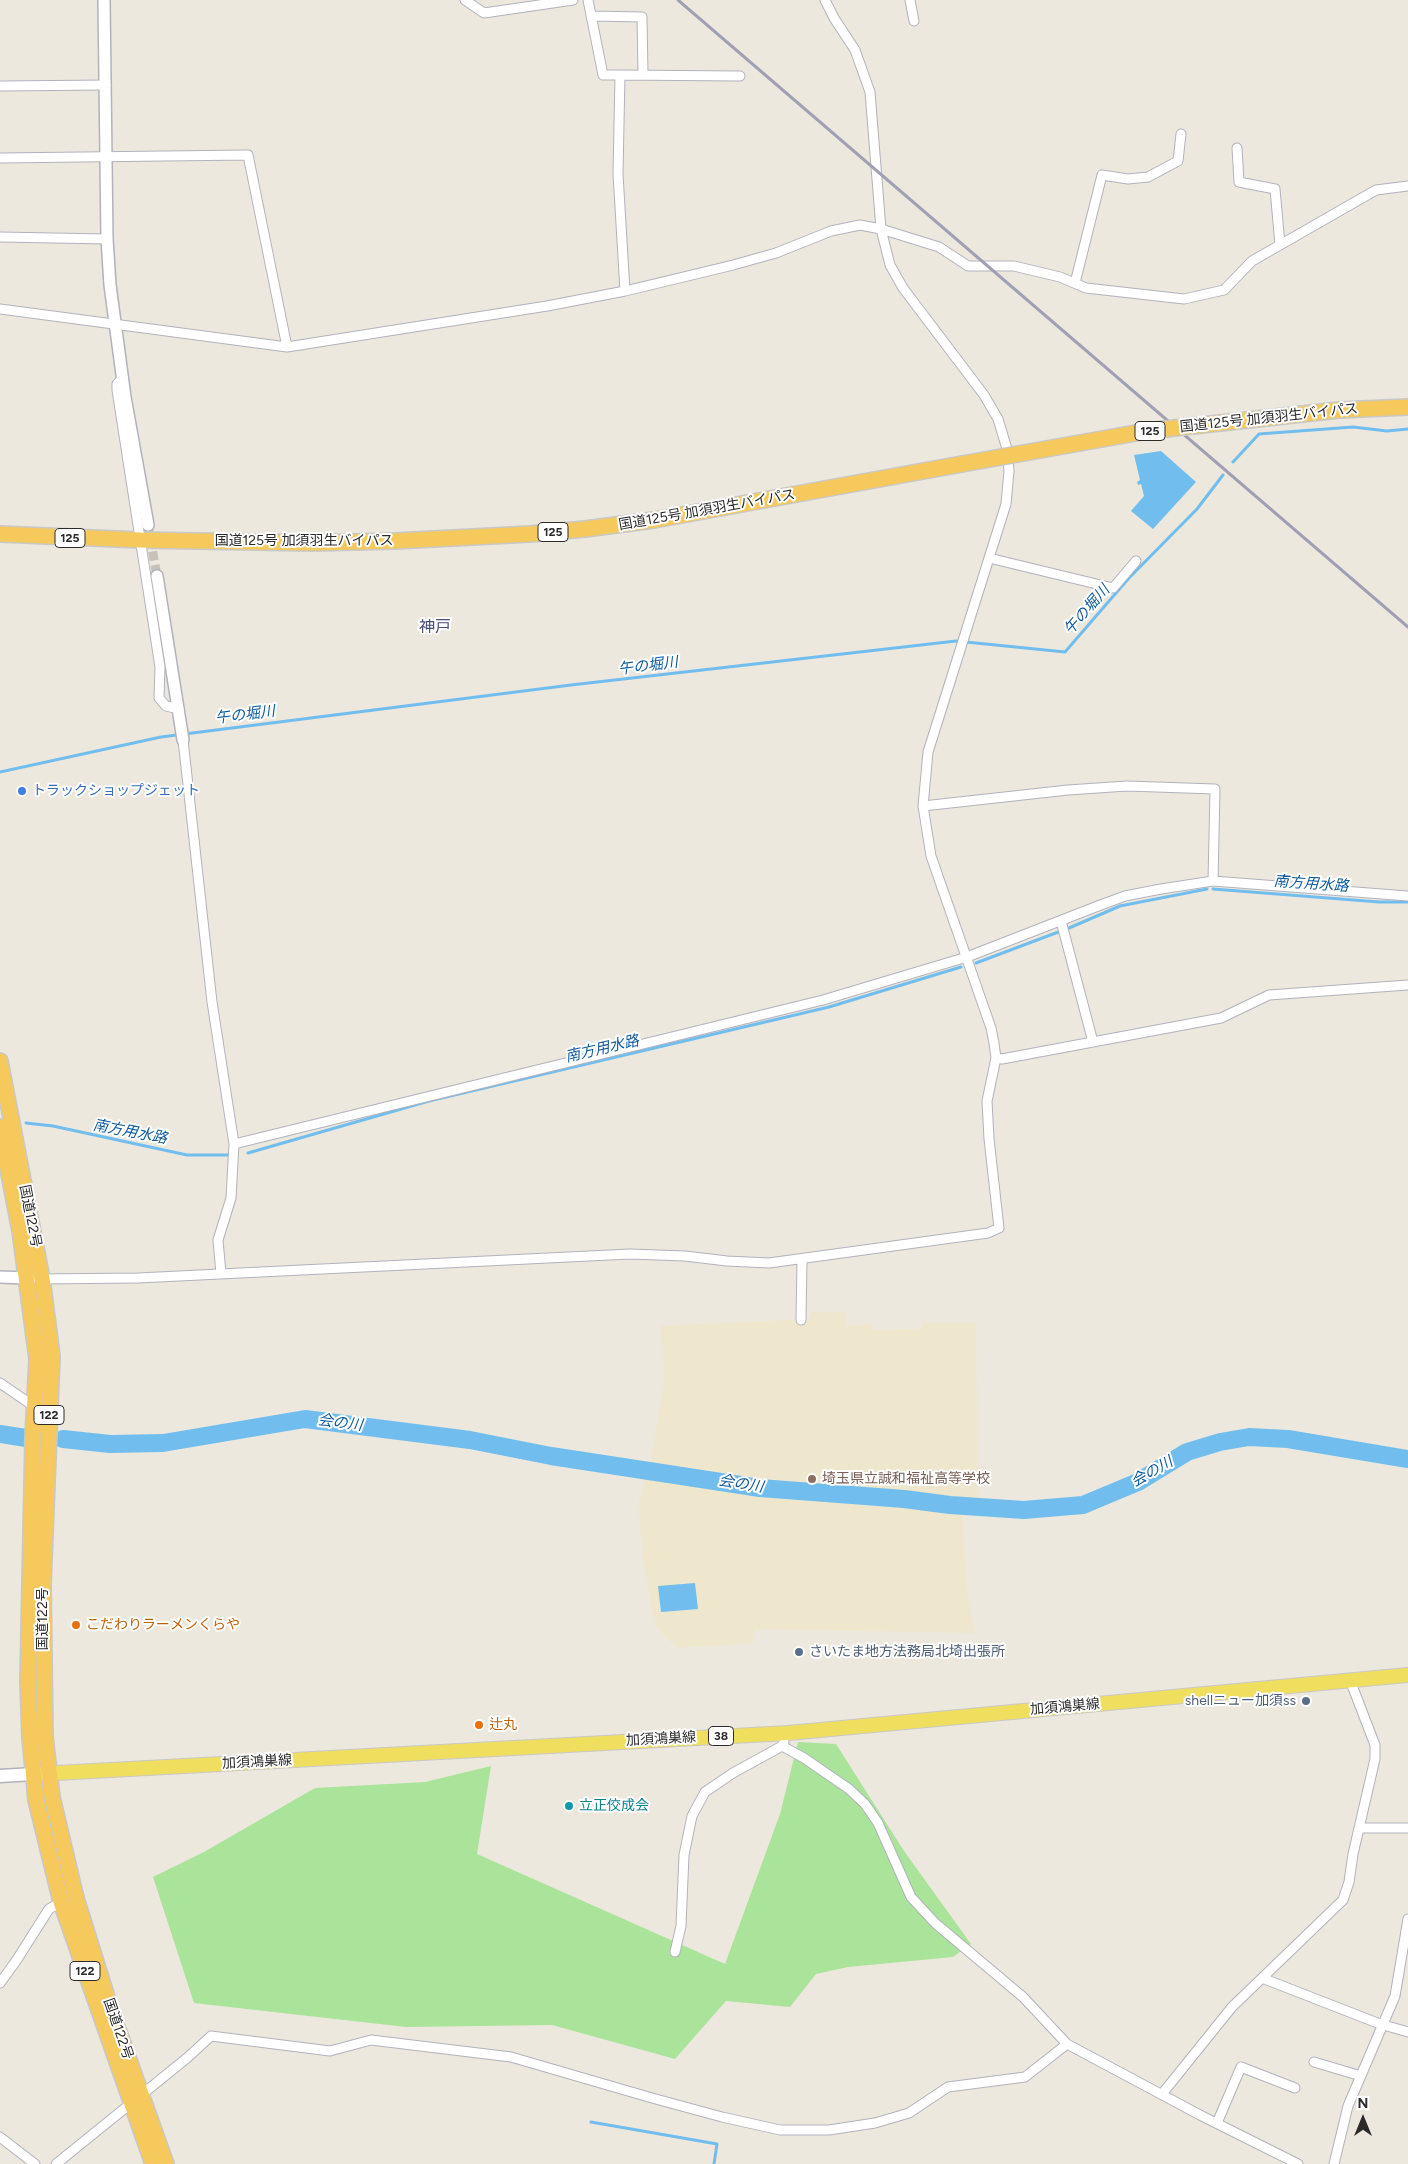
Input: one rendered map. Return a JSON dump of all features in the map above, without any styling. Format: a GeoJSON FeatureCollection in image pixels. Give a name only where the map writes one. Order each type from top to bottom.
{"type":"FeatureCollection","features":[{"type":"Feature","properties":{"kind":"highway","name":"国道125号 加須羽生バイパス"},"geometry":{"type":"LineString","coordinates":[[0,534],[140,540],[313,543],[468,538],[585,529],[654,520],[1147,431],[1339,410],[1408,407]]}},
{"type":"Feature","properties":{"kind":"highway","name":"国道122号"},"geometry":{"type":"LineString","coordinates":[[0,1061],[34,1278],[37,1359],[28,1682],[33,1774],[43,1832],[61,1902],[136,2099],[166,2164]]}},
{"type":"Feature","properties":{"kind":"highway","name":"国道122号"},"geometry":{"type":"LineString","coordinates":[[0,1127],[52,1356],[43,1584],[44,1710],[50,1773],[59,1830],[76,1898],[136,2099],[153,2164]]}},
{"type":"Feature","properties":{"kind":"main road","name":"加須鴻巣線"},"geometry":{"type":"LineString","coordinates":[[33,1774],[785,1740],[1408,1675]]}},
{"type":"Feature","properties":{"kind":"main road"},"geometry":{"type":"LineString","coordinates":[[0,1776],[33,1774]]}},
{"type":"Feature","properties":{"kind":"street"},"geometry":{"type":"LineString","coordinates":[[104,0],[107,239],[110,285],[123,378],[148,525]]}},
{"type":"Feature","properties":{"kind":"street"},"geometry":{"type":"LineString","coordinates":[[464,0],[484,13],[573,0]]}},
{"type":"Feature","properties":{"kind":"street"},"geometry":{"type":"LineString","coordinates":[[588,0],[602,75],[740,76]]}},
{"type":"Feature","properties":{"kind":"street"},"geometry":{"type":"LineString","coordinates":[[0,1277],[138,1278],[630,1254],[685,1256],[769,1263],[802,1260],[988,1233],[999,1228],[989,1138],[988,1101],[996,1058],[991,1028],[931,856],[924,806],[928,752],[1003,515],[1008,490],[1009,471],[1004,434],[984,395],[903,288],[890,266],[881,229],[870,92],[855,50],[834,18],[825,0]]}},
{"type":"Feature","properties":{"kind":"street"},"geometry":{"type":"LineString","coordinates":[[910,0],[914,21]]}},
{"type":"Feature","properties":{"kind":"street"},"geometry":{"type":"LineString","coordinates":[[591,16],[642,17],[643,75]]}},
{"type":"Feature","properties":{"kind":"street"},"geometry":{"type":"LineString","coordinates":[[620,75],[618,174],[625,291]]}},
{"type":"Feature","properties":{"kind":"street"},"geometry":{"type":"LineString","coordinates":[[0,86],[106,85]]}},
{"type":"Feature","properties":{"kind":"street"},"geometry":{"type":"LineString","coordinates":[[1075,283],[1102,175],[1128,179],[1148,177],[1178,161],[1181,134]]}},
{"type":"Feature","properties":{"kind":"street"},"geometry":{"type":"LineString","coordinates":[[1237,148],[1239,182],[1275,189],[1280,245]]}},
{"type":"Feature","properties":{"kind":"street"},"geometry":{"type":"LineString","coordinates":[[0,158],[248,155],[287,347]]}},
{"type":"Feature","properties":{"kind":"street"},"geometry":{"type":"LineString","coordinates":[[0,310],[287,347],[547,306],[625,291],[776,253],[851,225],[870,226],[939,248],[968,266],[1014,266],[1060,277],[1086,288],[1184,299],[1224,290],[1252,261],[1376,190],[1408,186]]}},
{"type":"Feature","properties":{"kind":"street"},"geometry":{"type":"LineString","coordinates":[[0,237],[107,239]]}},
{"type":"Feature","properties":{"kind":"street"},"geometry":{"type":"LineString","coordinates":[[123,378],[117,384],[117,390],[160,667],[158,698],[166,706],[179,709]]}},
{"type":"Feature","properties":{"kind":"street"},"geometry":{"type":"LineString","coordinates":[[989,558],[1113,588],[1136,561]]}},
{"type":"Feature","properties":{"kind":"street"},"geometry":{"type":"LineString","coordinates":[[157,576],[184,740],[212,1002],[234,1144],[231,1198],[218,1240],[222,1274]]}},
{"type":"Feature","properties":{"kind":"street"},"geometry":{"type":"LineString","coordinates":[[924,806],[1068,790],[1127,786],[1215,789],[1213,881]]}},
{"type":"Feature","properties":{"kind":"street"},"geometry":{"type":"LineString","coordinates":[[234,1144],[823,1000],[967,957],[1125,896],[1191,883],[1213,881],[1408,896]]}},
{"type":"Feature","properties":{"kind":"street"},"geometry":{"type":"LineString","coordinates":[[1061,921],[1093,1042]]}},
{"type":"Feature","properties":{"kind":"street"},"geometry":{"type":"LineString","coordinates":[[996,1058],[1002,1059],[1221,1018],[1269,995],[1408,985]]}},
{"type":"Feature","properties":{"kind":"street"},"geometry":{"type":"LineString","coordinates":[[801,1320],[802,1260]]}},
{"type":"Feature","properties":{"kind":"street"},"geometry":{"type":"LineString","coordinates":[[0,1383],[35,1407]]}},
{"type":"Feature","properties":{"kind":"street"},"geometry":{"type":"LineString","coordinates":[[1162,2094],[1232,2007],[1343,1900],[1349,1882],[1353,1854],[1376,1759],[1376,1745],[1350,1680]]}},
{"type":"Feature","properties":{"kind":"street"},"geometry":{"type":"LineString","coordinates":[[675,1952],[681,1926],[684,1855],[692,1816],[705,1792],[785,1740],[811,1763],[849,1789],[865,1804],[878,1823],[912,1897],[935,1923],[1023,1997],[1067,2044],[1298,2164]]}},
{"type":"Feature","properties":{"kind":"street"},"geometry":{"type":"LineString","coordinates":[[1360,1828],[1408,1828]]}},
{"type":"Feature","properties":{"kind":"street"},"geometry":{"type":"LineString","coordinates":[[0,1983],[49,1909],[61,1902]]}},
{"type":"Feature","properties":{"kind":"street"},"geometry":{"type":"LineString","coordinates":[[1334,2164],[1348,2106],[1384,2026],[1395,1996],[1408,1919]]}},
{"type":"Feature","properties":{"kind":"street"},"geometry":{"type":"LineString","coordinates":[[1262,1978],[1384,2026],[1408,2032]]}},
{"type":"Feature","properties":{"kind":"street"},"geometry":{"type":"LineString","coordinates":[[56,2164],[187,2058],[211,2036],[330,2051],[370,2040],[511,2057],[722,2117],[780,2130],[829,2130],[875,2124],[909,2113],[948,2088],[1025,2077],[1067,2044]]}},
{"type":"Feature","properties":{"kind":"street"},"geometry":{"type":"LineString","coordinates":[[1314,2062],[1361,2076]]}},
{"type":"Feature","properties":{"kind":"street"},"geometry":{"type":"LineString","coordinates":[[1217,2123],[1240,2067],[1294,2088]]}},
{"type":"Feature","properties":{"kind":"street"},"geometry":{"type":"LineString","coordinates":[[0,2137],[35,2164]]}},
{"type":"Feature","properties":{"kind":"shaded area","name":"埼玉県立誠和福祉高等学校"},"geometry":{"type":"Polygon","coordinates":[[[811,1312],[846,1312],[846,1326],[872,1324],[873,1330],[921,1329],[923,1323],[976,1323],[978,1499],[961,1499],[966,1577],[970,1610],[976,1633],[754,1629],[753,1643],[676,1648],[655,1625],[643,1559],[638,1505],[651,1459],[665,1377],[660,1326],[809,1319],[811,1312]]]}},
{"type":"Feature","properties":{"kind":"green space"},"geometry":{"type":"Polygon","coordinates":[[[798,1742],[836,1744],[904,1851],[971,1944],[953,1957],[848,1967],[816,1974],[790,2007],[726,2001],[675,2059],[552,2025],[406,2027],[194,2003],[153,1877],[204,1852],[315,1788],[425,1782],[491,1766],[477,1854],[725,1964],[780,1814],[798,1742]]]}},
{"type":"Feature","properties":{"kind":"water"},"geometry":{"type":"Polygon","coordinates":[[[1161,451],[1196,482],[1153,529],[1131,511],[1144,496],[1141,484],[1138,485],[1137,482],[1140,480],[1134,455],[1161,451]]]}},
{"type":"Feature","properties":{"kind":"water"},"geometry":{"type":"Polygon","coordinates":[[[695,1583],[698,1609],[661,1612],[658,1586],[695,1583]]]}},
{"type":"Feature","properties":{"kind":"waterway","name":"午の堀川"},"geometry":{"type":"LineString","coordinates":[[1233,462],[1259,434],[1353,427],[1387,431],[1408,429]]}},
{"type":"Feature","properties":{"kind":"waterway","name":"午の堀川"},"geometry":{"type":"LineString","coordinates":[[0,772],[161,737],[571,685],[956,641],[1065,652],[1129,578],[1197,509],[1223,475]]}},
{"type":"Feature","properties":{"kind":"waterway","name":"南方用水路"},"geometry":{"type":"LineString","coordinates":[[1069,928],[1120,906],[1207,889]]}},
{"type":"Feature","properties":{"kind":"waterway","name":"南方用水路"},"geometry":{"type":"LineString","coordinates":[[1213,889],[1379,902],[1408,902]]}},
{"type":"Feature","properties":{"kind":"waterway","name":"南方用水路"},"geometry":{"type":"LineString","coordinates":[[976,963],[1061,931]]}},
{"type":"Feature","properties":{"kind":"waterway","name":"南方用水路"},"geometry":{"type":"LineString","coordinates":[[248,1153],[429,1101],[829,1007],[961,967]]}},
{"type":"Feature","properties":{"kind":"waterway","name":"南方用水路"},"geometry":{"type":"LineString","coordinates":[[26,1123],[53,1126],[187,1155],[230,1155]]}},
{"type":"Feature","properties":{"kind":"waterway","name":"会の川"},"geometry":{"type":"LineString","coordinates":[[63,1439],[110,1444],[163,1443],[305,1419],[470,1440],[551,1456],[760,1488],[1024,1510],[1083,1505],[1138,1482],[1187,1452],[1220,1442],[1249,1437],[1288,1439],[1408,1459]]}},
{"type":"Feature","properties":{"kind":"waterway","name":"会の川"},"geometry":{"type":"LineString","coordinates":[[0,1434],[26,1438]]}},
{"type":"Feature","properties":{"kind":"waterway"},"geometry":{"type":"LineString","coordinates":[[591,2122],[717,2144],[714,2164]]}},
{"type":"Feature","properties":{"kind":"tunnel"},"geometry":{"type":"LineString","coordinates":[[148,525],[157,576]]}},
{"type":"Feature","properties":{"kind":"railway"},"geometry":{"type":"LineString","coordinates":[[678,0],[1408,627]]}},
{"type":"Feature","properties":{"kind":"place","name":"トラックショップジェット"},"geometry":{"type":"Point","coordinates":[22,791]}},
{"type":"Feature","properties":{"kind":"place","name":"埼玉県立誠和福祉高等学校"},"geometry":{"type":"Point","coordinates":[812,1479]}},
{"type":"Feature","properties":{"kind":"place","name":"こだわりラーメンくらや"},"geometry":{"type":"Point","coordinates":[76,1625]}},
{"type":"Feature","properties":{"kind":"place","name":"さいたま地方法務局北埼出張所"},"geometry":{"type":"Point","coordinates":[799,1652]}},
{"type":"Feature","properties":{"kind":"place","name":"shellニュー加須ss"},"geometry":{"type":"Point","coordinates":[1306,1701]}},
{"type":"Feature","properties":{"kind":"place","name":"辻丸"},"geometry":{"type":"Point","coordinates":[479,1725]}},
{"type":"Feature","properties":{"kind":"place","name":"立正佼成会"},"geometry":{"type":"Point","coordinates":[569,1806]}},
{"type":"Feature","properties":{"kind":"district","name":"神戸"},"geometry":{"type":"Point","coordinates":[435,627]}}]}
